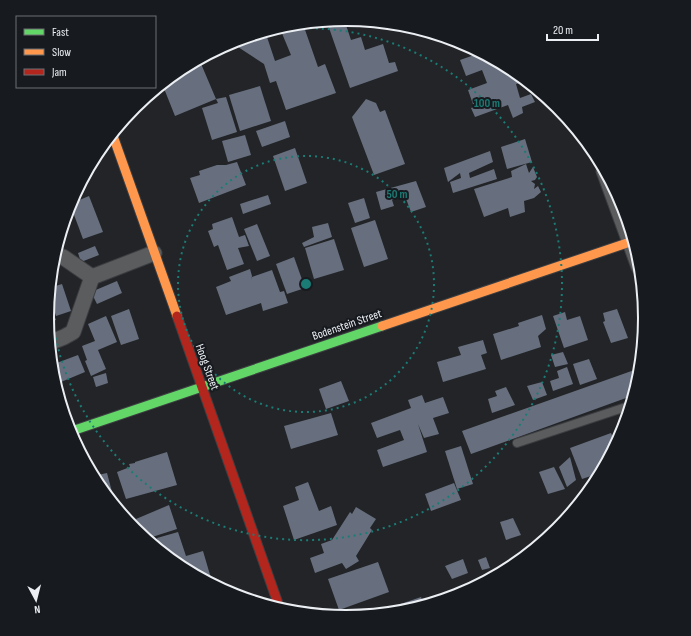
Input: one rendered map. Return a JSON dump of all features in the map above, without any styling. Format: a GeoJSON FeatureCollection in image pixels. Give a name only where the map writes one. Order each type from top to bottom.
{"type":"FeatureCollection","features":[{"type":"Feature","properties":{"kind":"street","name":"Hoog Street"},"geometry":{"type":"LineString","coordinates":[[114,140],[277,602]]}},
{"type":"Feature","properties":{"kind":"street","name":"Bodenstein Street"},"geometry":{"type":"LineString","coordinates":[[76,430],[628,243]]}},
{"type":"Feature","properties":{"kind":"street"},"geometry":{"type":"LineString","coordinates":[[54,341],[72,332],[92,277],[154,253]]}},
{"type":"Feature","properties":{"kind":"street"},"geometry":{"type":"LineString","coordinates":[[60,256],[92,277]]}},
{"type":"Feature","properties":{"kind":"lane"},"geometry":{"type":"LineString","coordinates":[[517,443],[623,408]]}},
{"type":"Feature","properties":{"kind":"building"},"geometry":{"type":"Polygon","coordinates":[[[346,26],[351,40],[361,37],[365,50],[383,44],[389,63],[395,62],[398,71],[350,88],[329,27],[346,26]]]}},
{"type":"Feature","properties":{"kind":"building"},"geometry":{"type":"Polygon","coordinates":[[[305,29],[318,67],[325,64],[336,93],[286,110],[276,81],[270,83],[264,64],[238,47],[267,37],[275,61],[291,55],[282,33],[305,29]]]}},
{"type":"Feature","properties":{"kind":"building"},"geometry":{"type":"Polygon","coordinates":[[[473,55],[492,65],[519,83],[516,84],[520,98],[531,94],[535,102],[522,107],[523,113],[513,118],[508,105],[475,117],[471,108],[474,107],[468,90],[487,83],[482,70],[466,76],[460,60],[473,55]]]}},
{"type":"Feature","properties":{"kind":"building"},"geometry":{"type":"Polygon","coordinates":[[[201,64],[216,99],[175,116],[164,89],[201,64]]]}},
{"type":"Feature","properties":{"kind":"building"},"geometry":{"type":"Polygon","coordinates":[[[260,86],[271,121],[240,131],[229,95],[260,86]]]}},
{"type":"Feature","properties":{"kind":"building"},"geometry":{"type":"Polygon","coordinates":[[[226,97],[237,132],[212,140],[202,108],[218,103],[216,99],[226,97]]]}},
{"type":"Feature","properties":{"kind":"building"},"geometry":{"type":"Polygon","coordinates":[[[366,99],[376,103],[380,112],[385,110],[405,164],[374,175],[352,117],[366,99]]]}},
{"type":"Feature","properties":{"kind":"building"},"geometry":{"type":"Polygon","coordinates":[[[285,121],[290,137],[262,147],[256,131],[285,121]]]}},
{"type":"Feature","properties":{"kind":"building"},"geometry":{"type":"Polygon","coordinates":[[[245,135],[251,155],[228,162],[222,141],[245,135]]]}},
{"type":"Feature","properties":{"kind":"building"},"geometry":{"type":"Polygon","coordinates":[[[525,139],[532,162],[507,169],[501,147],[525,139]]]}},
{"type":"Feature","properties":{"kind":"building"},"geometry":{"type":"Polygon","coordinates":[[[295,148],[307,183],[285,191],[273,156],[295,148]]]}},
{"type":"Feature","properties":{"kind":"building"},"geometry":{"type":"Polygon","coordinates":[[[490,151],[493,162],[469,173],[470,178],[494,169],[497,179],[453,193],[450,182],[461,178],[460,173],[448,182],[444,168],[490,151]]]}},
{"type":"Feature","properties":{"kind":"building"},"geometry":{"type":"Polygon","coordinates":[[[237,162],[246,185],[199,203],[190,178],[200,175],[199,171],[217,165],[226,165],[237,162]]]}},
{"type":"Feature","properties":{"kind":"building"},"geometry":{"type":"Polygon","coordinates":[[[526,164],[529,173],[533,167],[537,177],[535,180],[531,181],[535,184],[534,189],[538,186],[541,192],[534,198],[524,201],[525,212],[510,217],[508,208],[484,217],[474,189],[512,177],[511,171],[526,164]]]}},
{"type":"Feature","properties":{"kind":"building"},"geometry":{"type":"Polygon","coordinates":[[[416,181],[426,207],[411,212],[405,196],[392,200],[394,206],[381,210],[376,192],[416,181]]]}},
{"type":"Feature","properties":{"kind":"building"},"geometry":{"type":"Polygon","coordinates":[[[268,195],[271,204],[243,214],[240,204],[268,195]]]}},
{"type":"Feature","properties":{"kind":"building"},"geometry":{"type":"Polygon","coordinates":[[[89,196],[103,232],[83,239],[73,213],[79,200],[89,196]]]}},
{"type":"Feature","properties":{"kind":"building"},"geometry":{"type":"Polygon","coordinates":[[[364,198],[370,218],[355,223],[348,203],[364,198]]]}},
{"type":"Feature","properties":{"kind":"building"},"geometry":{"type":"Polygon","coordinates":[[[232,217],[239,237],[245,235],[249,246],[238,248],[244,264],[227,270],[218,245],[214,247],[208,231],[213,229],[212,224],[232,217]]]}},
{"type":"Feature","properties":{"kind":"building"},"geometry":{"type":"Polygon","coordinates":[[[375,220],[388,259],[364,267],[351,228],[375,220]]]}},
{"type":"Feature","properties":{"kind":"building"},"geometry":{"type":"Polygon","coordinates":[[[328,223],[332,237],[304,247],[302,243],[314,237],[312,227],[328,223]]]}},
{"type":"Feature","properties":{"kind":"building"},"geometry":{"type":"Polygon","coordinates":[[[257,224],[270,256],[257,261],[244,229],[257,224]]]}},
{"type":"Feature","properties":{"kind":"building"},"geometry":{"type":"Polygon","coordinates":[[[334,239],[344,270],[314,279],[305,248],[334,239]]]}},
{"type":"Feature","properties":{"kind":"building"},"geometry":{"type":"Polygon","coordinates":[[[95,246],[99,255],[81,262],[78,253],[95,246]]]}},
{"type":"Feature","properties":{"kind":"building"},"geometry":{"type":"Polygon","coordinates":[[[294,257],[305,288],[287,294],[276,264],[294,257]]]}},
{"type":"Feature","properties":{"kind":"building"},"geometry":{"type":"Polygon","coordinates":[[[250,269],[252,276],[251,280],[252,277],[272,270],[280,292],[284,291],[288,303],[263,311],[261,303],[226,315],[216,287],[231,281],[229,277],[250,269]]]}},
{"type":"Feature","properties":{"kind":"building"},"geometry":{"type":"Polygon","coordinates":[[[117,281],[122,293],[97,304],[91,292],[117,281]]]}},
{"type":"Feature","properties":{"kind":"building"},"geometry":{"type":"Polygon","coordinates":[[[62,284],[71,311],[56,316],[54,309],[55,286],[62,284]]]}},
{"type":"Feature","properties":{"kind":"building"},"geometry":{"type":"Polygon","coordinates":[[[129,309],[139,339],[121,345],[111,316],[129,309]]]}},
{"type":"Feature","properties":{"kind":"building"},"geometry":{"type":"Polygon","coordinates":[[[617,309],[628,338],[611,343],[603,322],[605,321],[603,313],[617,309]]]}},
{"type":"Feature","properties":{"kind":"building"},"geometry":{"type":"Polygon","coordinates":[[[565,312],[567,320],[580,316],[588,340],[564,348],[553,316],[565,312]]]}},
{"type":"Feature","properties":{"kind":"building"},"geometry":{"type":"Polygon","coordinates":[[[542,315],[546,329],[538,336],[541,347],[501,360],[493,334],[519,326],[518,323],[542,315]]]}},
{"type":"Feature","properties":{"kind":"building"},"geometry":{"type":"Polygon","coordinates":[[[106,316],[117,342],[98,350],[106,369],[91,376],[85,361],[87,360],[82,346],[95,341],[88,324],[106,316]]]}},
{"type":"Feature","properties":{"kind":"building"},"geometry":{"type":"Polygon","coordinates":[[[483,340],[487,353],[481,355],[486,369],[443,382],[437,362],[461,355],[458,347],[483,340]]]}},
{"type":"Feature","properties":{"kind":"building"},"geometry":{"type":"Polygon","coordinates":[[[563,352],[568,364],[555,367],[551,355],[563,352]]]}},
{"type":"Feature","properties":{"kind":"building"},"geometry":{"type":"Polygon","coordinates":[[[78,355],[85,372],[61,382],[57,363],[78,355]]]}},
{"type":"Feature","properties":{"kind":"building"},"geometry":{"type":"Polygon","coordinates":[[[589,359],[597,379],[580,385],[573,364],[589,359]]]}},
{"type":"Feature","properties":{"kind":"building"},"geometry":{"type":"Polygon","coordinates":[[[567,367],[573,384],[553,391],[550,381],[559,378],[557,371],[567,367]]]}},
{"type":"Feature","properties":{"kind":"building"},"geometry":{"type":"Polygon","coordinates":[[[633,371],[626,399],[471,454],[462,431],[633,371]]]}},
{"type":"Feature","properties":{"kind":"building"},"geometry":{"type":"Polygon","coordinates":[[[106,373],[108,383],[96,387],[93,377],[106,373]]]}},
{"type":"Feature","properties":{"kind":"building"},"geometry":{"type":"Polygon","coordinates":[[[341,381],[349,401],[326,409],[319,389],[341,381]]]}},
{"type":"Feature","properties":{"kind":"building"},"geometry":{"type":"Polygon","coordinates":[[[542,382],[547,395],[533,400],[527,386],[542,382]]]}},
{"type":"Feature","properties":{"kind":"building"},"geometry":{"type":"Polygon","coordinates":[[[506,387],[515,405],[492,413],[488,399],[497,396],[495,391],[506,387]]]}},
{"type":"Feature","properties":{"kind":"building"},"geometry":{"type":"Polygon","coordinates":[[[422,395],[425,403],[443,397],[449,413],[433,418],[439,434],[424,438],[418,424],[427,452],[383,467],[377,450],[404,440],[400,430],[377,438],[371,423],[411,408],[408,400],[422,395]]]}},
{"type":"Feature","properties":{"kind":"building"},"geometry":{"type":"Polygon","coordinates":[[[331,413],[338,435],[291,449],[284,426],[331,413]]]}},
{"type":"Feature","properties":{"kind":"building"},"geometry":{"type":"Polygon","coordinates":[[[611,433],[612,436],[590,476],[582,479],[570,448],[611,433]]]}},
{"type":"Feature","properties":{"kind":"building"},"geometry":{"type":"Polygon","coordinates":[[[461,446],[473,484],[457,489],[445,451],[461,446]]]}},
{"type":"Feature","properties":{"kind":"building"},"geometry":{"type":"Polygon","coordinates":[[[167,452],[177,485],[126,499],[117,472],[130,467],[129,464],[167,452]]]}},
{"type":"Feature","properties":{"kind":"building"},"geometry":{"type":"Polygon","coordinates":[[[570,457],[576,480],[567,487],[559,467],[570,457]]]}},
{"type":"Feature","properties":{"kind":"building"},"geometry":{"type":"Polygon","coordinates":[[[554,467],[565,489],[548,494],[539,472],[554,467]]]}},
{"type":"Feature","properties":{"kind":"building"},"geometry":{"type":"Polygon","coordinates":[[[107,473],[113,494],[103,480],[100,475],[107,473]]]}},
{"type":"Feature","properties":{"kind":"building"},"geometry":{"type":"Polygon","coordinates":[[[308,482],[319,511],[331,506],[337,525],[294,540],[283,506],[299,500],[295,487],[308,482]]]}},
{"type":"Feature","properties":{"kind":"building"},"geometry":{"type":"Polygon","coordinates":[[[454,483],[461,500],[431,511],[425,494],[454,483]]]}},
{"type":"Feature","properties":{"kind":"building"},"geometry":{"type":"Polygon","coordinates":[[[169,505],[177,529],[152,537],[137,522],[136,519],[169,505]]]}},
{"type":"Feature","properties":{"kind":"building"},"geometry":{"type":"Polygon","coordinates":[[[356,507],[376,519],[370,528],[372,530],[356,556],[359,561],[346,569],[342,563],[315,573],[310,558],[324,553],[321,544],[332,540],[350,512],[352,514],[356,507]]]}},
{"type":"Feature","properties":{"kind":"building"},"geometry":{"type":"Polygon","coordinates":[[[513,518],[521,535],[506,540],[500,522],[513,518]]]}},
{"type":"Feature","properties":{"kind":"building"},"geometry":{"type":"Polygon","coordinates":[[[178,532],[186,556],[203,551],[211,577],[183,561],[158,542],[157,538],[178,532]]]}},
{"type":"Feature","properties":{"kind":"building"},"geometry":{"type":"Polygon","coordinates":[[[486,557],[490,568],[482,570],[478,560],[486,557]]]}},
{"type":"Feature","properties":{"kind":"building"},"geometry":{"type":"Polygon","coordinates":[[[463,559],[468,573],[452,579],[445,566],[463,559]]]}},
{"type":"Feature","properties":{"kind":"building"},"geometry":{"type":"Polygon","coordinates":[[[378,562],[389,592],[339,610],[328,579],[378,562]]]}},
{"type":"Feature","properties":{"kind":"building"},"geometry":{"type":"Polygon","coordinates":[[[421,597],[422,600],[421,600],[397,605],[421,597]]]}},
{"type":"Feature","properties":{"kind":"traffic: fast"},"geometry":{"type":"LineString","coordinates":[[76,430],[382,326]]}},
{"type":"Feature","properties":{"kind":"traffic: slow"},"geometry":{"type":"LineString","coordinates":[[114,140],[177,316]]}},
{"type":"Feature","properties":{"kind":"traffic: slow"},"geometry":{"type":"LineString","coordinates":[[382,326],[628,243]]}},
{"type":"Feature","properties":{"kind":"traffic: jam"},"geometry":{"type":"LineString","coordinates":[[177,316],[277,602]]}}]}
